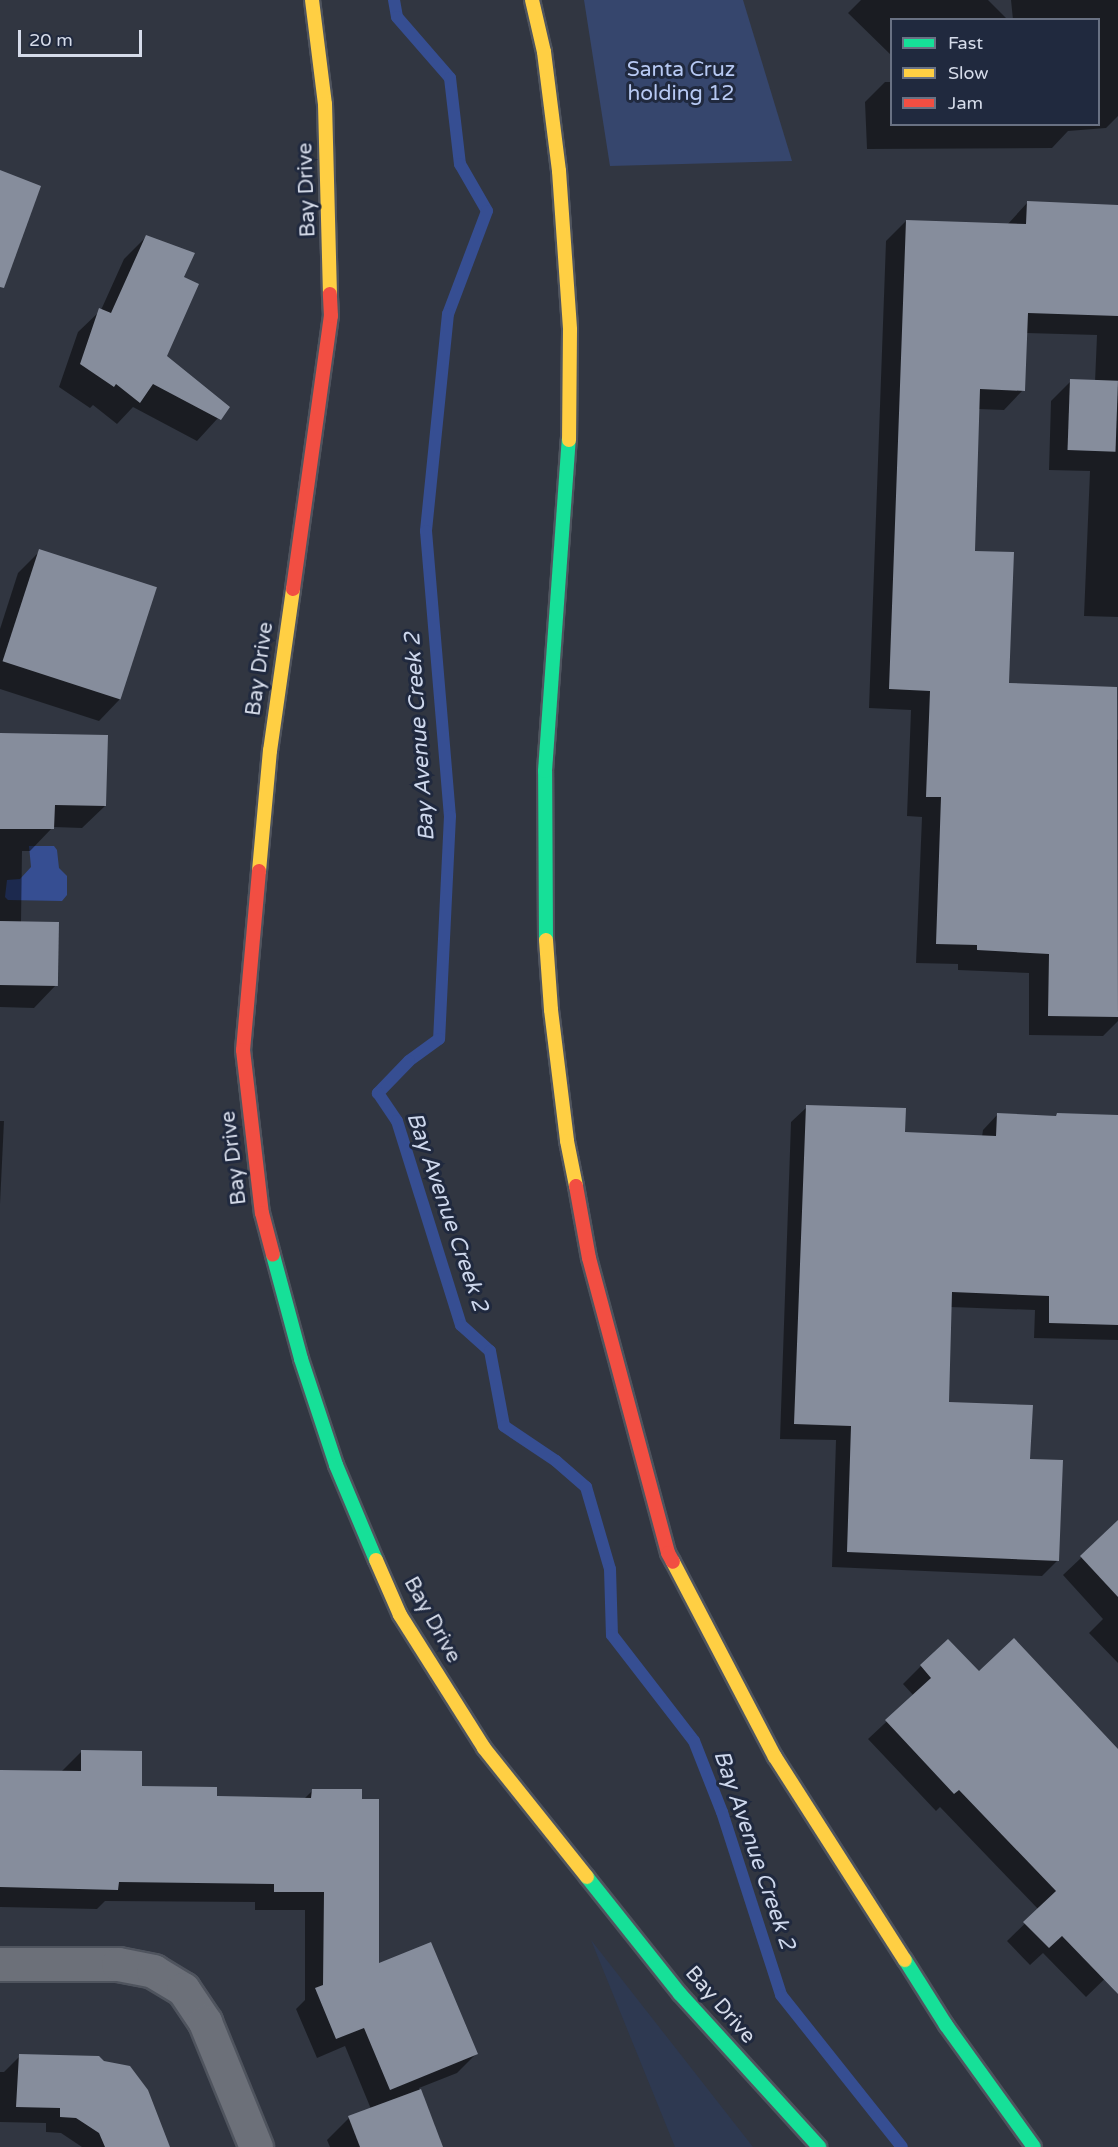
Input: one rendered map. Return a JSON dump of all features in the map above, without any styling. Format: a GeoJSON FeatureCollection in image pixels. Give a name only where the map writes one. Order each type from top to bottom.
{"type":"FeatureCollection","features":[{"type":"Feature","properties":{"kind":"main road","name":"Bay Drive"},"geometry":{"type":"LineString","coordinates":[[312,0],[325,104],[331,316],[270,751],[243,1050],[262,1213],[302,1359],[336,1465],[400,1615],[492,1757],[680,1994],[819,2147]]}},
{"type":"Feature","properties":{"kind":"main road"},"geometry":{"type":"LineString","coordinates":[[532,0],[544,52],[559,171],[570,330],[570,427],[545,771],[545,927],[551,1010],[567,1141],[589,1258],[668,1553],[776,1757],[946,2025],[1034,2147]]}},
{"type":"Feature","properties":{"kind":"street"},"geometry":{"type":"LineString","coordinates":[[0,1964],[118,1964],[153,1971],[183,1989],[205,2022],[256,2147]]}},
{"type":"Feature","properties":{"kind":"shaded area"},"geometry":{"type":"Polygon","coordinates":[[[591,1940],[753,2147],[675,2147],[591,1940]]]}},
{"type":"Feature","properties":{"kind":"green space","name":"Santa Cruz holding 12"},"geometry":{"type":"Polygon","coordinates":[[[584,0],[743,0],[792,161],[610,166],[584,0]]]}},
{"type":"Feature","properties":{"kind":"water"},"geometry":{"type":"Polygon","coordinates":[[[29,846],[54,846],[57,850],[59,868],[67,876],[67,895],[62,901],[8,900],[5,897],[7,880],[20,879],[31,867],[29,846]]]}},
{"type":"Feature","properties":{"kind":"building"},"geometry":{"type":"Polygon","coordinates":[[[0,170],[41,186],[4,288],[0,287],[0,170]]]}},
{"type":"Feature","properties":{"kind":"building"},"geometry":{"type":"Polygon","coordinates":[[[1027,201],[1118,205],[1118,316],[1028,313],[1025,391],[980,389],[975,551],[1014,552],[1009,683],[1117,687],[1118,1017],[1048,1016],[1049,954],[977,950],[977,945],[936,944],[941,797],[926,797],[930,691],[889,689],[906,220],[1026,224],[1027,201]]]}},
{"type":"Feature","properties":{"kind":"building"},"geometry":{"type":"Polygon","coordinates":[[[146,235],[195,253],[184,277],[199,284],[167,356],[230,407],[221,420],[153,384],[140,403],[116,384],[114,387],[80,364],[99,308],[111,313],[146,235]]]}},
{"type":"Feature","properties":{"kind":"building"},"geometry":{"type":"Polygon","coordinates":[[[1070,379],[1118,381],[1115,452],[1068,450],[1070,379]]]}},
{"type":"Feature","properties":{"kind":"building"},"geometry":{"type":"Polygon","coordinates":[[[39,549],[157,587],[120,700],[3,661],[39,549]]]}},
{"type":"Feature","properties":{"kind":"building"},"geometry":{"type":"Polygon","coordinates":[[[0,733],[108,735],[106,806],[55,805],[54,829],[0,829],[0,733]]]}},
{"type":"Feature","properties":{"kind":"building"},"geometry":{"type":"Polygon","coordinates":[[[0,921],[59,922],[58,986],[0,985],[0,921]]]}},
{"type":"Feature","properties":{"kind":"building"},"geometry":{"type":"Polygon","coordinates":[[[806,1105],[906,1108],[905,1132],[996,1136],[997,1113],[1056,1116],[1057,1113],[1118,1115],[1118,1325],[1049,1323],[1049,1296],[952,1292],[949,1402],[1033,1405],[1030,1459],[1063,1460],[1059,1561],[847,1552],[851,1426],[794,1424],[806,1105]]]}},
{"type":"Feature","properties":{"kind":"building"},"geometry":{"type":"Polygon","coordinates":[[[1118,1520],[1118,1597],[1080,1556],[1118,1520]]]}},
{"type":"Feature","properties":{"kind":"building"},"geometry":{"type":"Polygon","coordinates":[[[1014,1638],[1118,1749],[1118,1994],[1062,1936],[1049,1948],[1023,1922],[1056,1891],[959,1790],[954,1794],[885,1720],[931,1678],[920,1665],[948,1639],[979,1671],[1014,1638]]]}},
{"type":"Feature","properties":{"kind":"building"},"geometry":{"type":"Polygon","coordinates":[[[81,1750],[142,1751],[142,1786],[217,1787],[217,1796],[311,1798],[312,1789],[362,1789],[362,1799],[379,1799],[379,1963],[431,1942],[478,2054],[390,2090],[364,2028],[336,2039],[315,1988],[323,1985],[324,1892],[274,1892],[274,1884],[119,1882],[118,1890],[0,1887],[0,1770],[81,1771],[81,1750]]]}},
{"type":"Feature","properties":{"kind":"building"},"geometry":{"type":"Polygon","coordinates":[[[19,2054],[99,2056],[104,2061],[130,2066],[148,2090],[170,2147],[105,2147],[99,2133],[76,2118],[60,2117],[60,2108],[16,2107],[19,2054]]]}},
{"type":"Feature","properties":{"kind":"building"},"geometry":{"type":"Polygon","coordinates":[[[421,2089],[443,2147],[360,2147],[348,2116],[421,2089]]]}},
{"type":"Feature","properties":{"kind":"waterway","name":"Bay Avenue Creek 2"},"geometry":{"type":"LineString","coordinates":[[394,0],[397,17],[450,78],[460,164],[487,211],[448,314],[426,531],[450,816],[439,1039],[409,1061],[378,1093],[397,1121],[461,1325],[490,1351],[504,1426],[556,1461],[586,1487],[610,1569],[612,1635],[694,1741],[722,1812],[781,1995],[902,2147]]}},
{"type":"Feature","properties":{"kind":"traffic: fast"},"geometry":{"type":"LineString","coordinates":[[546,940],[545,771],[569,440]]}},
{"type":"Feature","properties":{"kind":"traffic: fast"},"geometry":{"type":"LineString","coordinates":[[273,1255],[301,1359],[336,1465],[376,1560]]}},
{"type":"Feature","properties":{"kind":"traffic: fast"},"geometry":{"type":"LineString","coordinates":[[587,1877],[680,1994],[819,2147]]}},
{"type":"Feature","properties":{"kind":"traffic: fast"},"geometry":{"type":"LineString","coordinates":[[905,1960],[946,2025],[1034,2147]]}},
{"type":"Feature","properties":{"kind":"traffic: slow"},"geometry":{"type":"LineString","coordinates":[[312,0],[325,104],[330,294]]}},
{"type":"Feature","properties":{"kind":"traffic: slow"},"geometry":{"type":"LineString","coordinates":[[532,0],[544,52],[559,171],[570,330],[569,440]]}},
{"type":"Feature","properties":{"kind":"traffic: slow"},"geometry":{"type":"LineString","coordinates":[[259,871],[270,751],[293,589]]}},
{"type":"Feature","properties":{"kind":"traffic: slow"},"geometry":{"type":"LineString","coordinates":[[546,940],[551,1010],[567,1141],[576,1186]]}},
{"type":"Feature","properties":{"kind":"traffic: slow"},"geometry":{"type":"LineString","coordinates":[[376,1560],[400,1615],[484,1748],[587,1877]]}},
{"type":"Feature","properties":{"kind":"traffic: slow"},"geometry":{"type":"LineString","coordinates":[[673,1562],[775,1757],[905,1960]]}},
{"type":"Feature","properties":{"kind":"traffic: jam"},"geometry":{"type":"LineString","coordinates":[[293,589],[331,316],[330,294]]}},
{"type":"Feature","properties":{"kind":"traffic: jam"},"geometry":{"type":"LineString","coordinates":[[259,871],[243,1050],[262,1213],[273,1255]]}},
{"type":"Feature","properties":{"kind":"traffic: jam"},"geometry":{"type":"LineString","coordinates":[[576,1186],[589,1258],[668,1553],[673,1562]]}}]}
